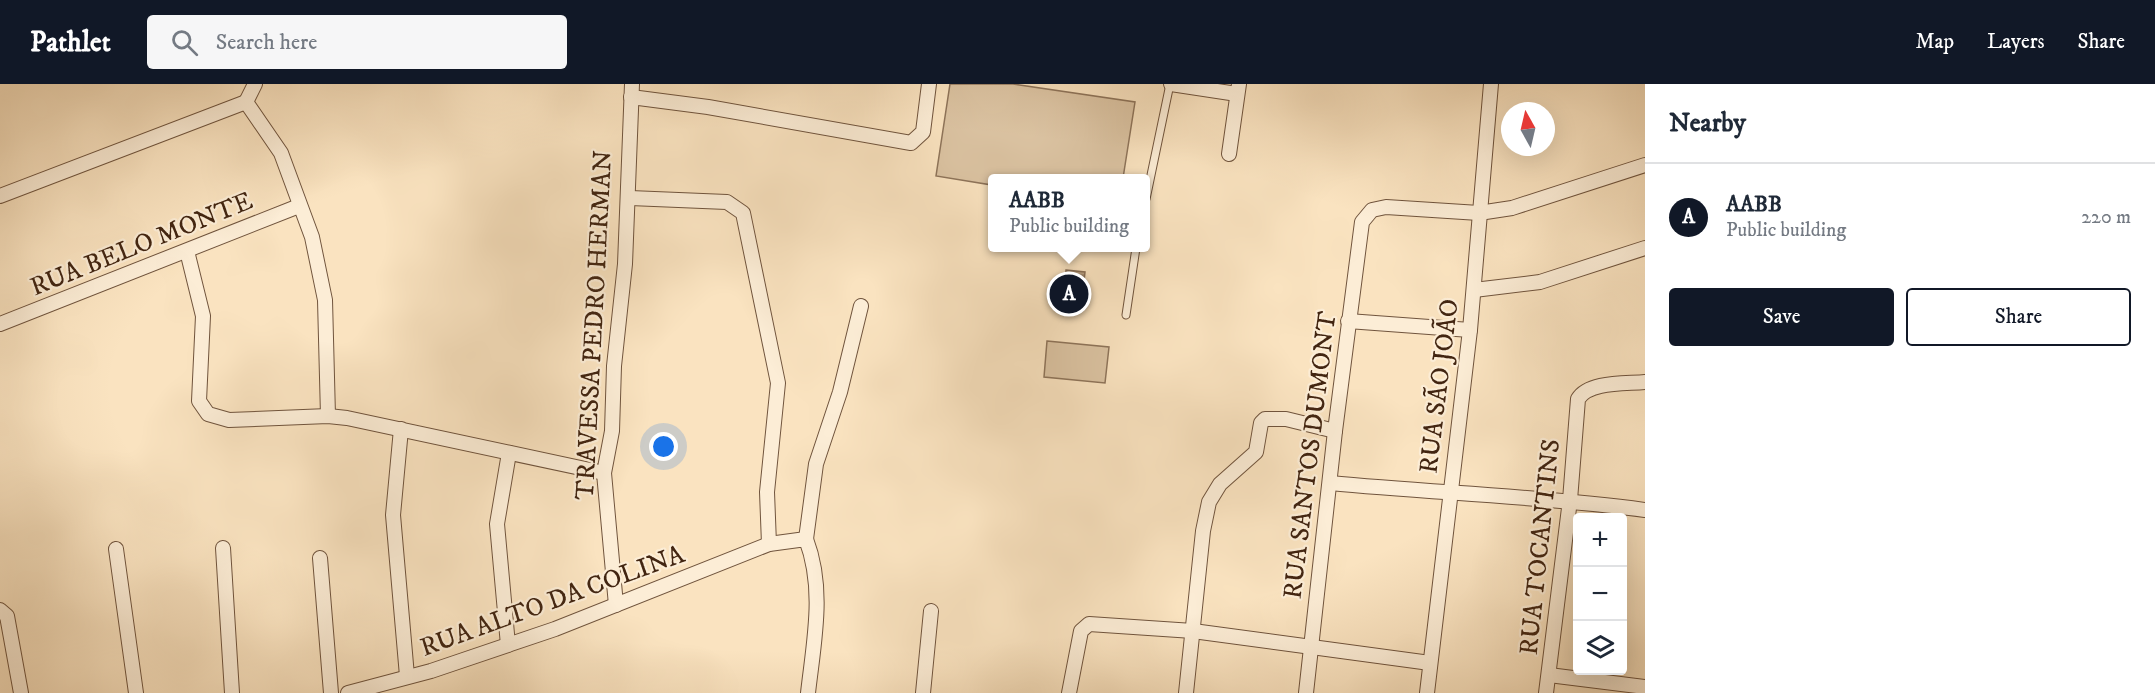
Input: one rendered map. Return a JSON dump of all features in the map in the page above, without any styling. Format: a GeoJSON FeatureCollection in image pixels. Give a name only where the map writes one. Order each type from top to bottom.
{"type":"FeatureCollection","features":[{"type":"Feature","properties":{"kind":"street"},"geometry":{"type":"LineString","coordinates":[[0,196],[246,102],[255,84]]}},
{"type":"Feature","properties":{"kind":"street"},"geometry":{"type":"LineString","coordinates":[[632,91],[906,143],[914,142],[922,132],[929,84]]}},
{"type":"Feature","properties":{"kind":"street"},"geometry":{"type":"LineString","coordinates":[[1170,84],[1238,89],[1229,154]]}},
{"type":"Feature","properties":{"kind":"street","name":"RUA SÃO JOÃO"},"geometry":{"type":"LineString","coordinates":[[1427,693],[1470,330],[1491,84]]}},
{"type":"Feature","properties":{"kind":"street","name":"TRAVESSA PEDRO HERMAN"},"geometry":{"type":"LineString","coordinates":[[616,604],[604,473],[612,431],[614,366],[630,198],[628,151],[632,91]]}},
{"type":"Feature","properties":{"kind":"street"},"geometry":{"type":"LineString","coordinates":[[246,102],[281,153],[312,237],[325,300],[328,416]]}},
{"type":"Feature","properties":{"kind":"street"},"geometry":{"type":"LineString","coordinates":[[1479,213],[1525,205],[1645,165]]}},
{"type":"Feature","properties":{"kind":"street"},"geometry":{"type":"LineString","coordinates":[[630,198],[727,202],[743,213],[778,383],[767,492],[769,544]]}},
{"type":"Feature","properties":{"kind":"street","name":"RUA BELO MONTE"},"geometry":{"type":"LineString","coordinates":[[0,324],[299,206]]}},
{"type":"Feature","properties":{"kind":"street","name":"RUA SANTOS DUMONT"},"geometry":{"type":"LineString","coordinates":[[1306,693],[1348,321],[1362,222],[1372,210],[1386,207],[1479,213]]}},
{"type":"Feature","properties":{"kind":"street"},"geometry":{"type":"LineString","coordinates":[[1473,290],[1539,282],[1645,248]]}},
{"type":"Feature","properties":{"kind":"street"},"geometry":{"type":"LineString","coordinates":[[187,251],[204,316],[198,389],[201,407],[208,414],[218,419],[328,416],[402,429],[604,473]]}},
{"type":"Feature","properties":{"kind":"street"},"geometry":{"type":"LineString","coordinates":[[808,693],[818,584],[806,538],[816,464],[840,392],[861,306]]}},
{"type":"Feature","properties":{"kind":"street"},"geometry":{"type":"LineString","coordinates":[[1348,321],[1470,330]]}},
{"type":"Feature","properties":{"kind":"street","name":"RUA TOCANTINS"},"geometry":{"type":"LineString","coordinates":[[1546,693],[1570,500],[1579,397],[1591,389],[1645,382]]}},
{"type":"Feature","properties":{"kind":"street"},"geometry":{"type":"LineString","coordinates":[[1186,693],[1203,531],[1209,502],[1220,484],[1253,456],[1261,423],[1265,419],[1275,418],[1335,431]]}},
{"type":"Feature","properties":{"kind":"street"},"geometry":{"type":"LineString","coordinates":[[402,429],[393,515],[407,676]]}},
{"type":"Feature","properties":{"kind":"street"},"geometry":{"type":"LineString","coordinates":[[508,645],[497,524],[509,453]]}},
{"type":"Feature","properties":{"kind":"street"},"geometry":{"type":"LineString","coordinates":[[1330,483],[1449,494],[1570,500],[1645,510]]}},
{"type":"Feature","properties":{"kind":"street","name":"RUA ALTO DA COLINA"},"geometry":{"type":"LineString","coordinates":[[348,693],[431,671],[508,645],[769,544],[806,538]]}},
{"type":"Feature","properties":{"kind":"street"},"geometry":{"type":"LineString","coordinates":[[223,548],[232,693]]}},
{"type":"Feature","properties":{"kind":"street"},"geometry":{"type":"LineString","coordinates":[[116,549],[136,693]]}},
{"type":"Feature","properties":{"kind":"street"},"geometry":{"type":"LineString","coordinates":[[320,558],[331,693]]}},
{"type":"Feature","properties":{"kind":"street"},"geometry":{"type":"LineString","coordinates":[[923,693],[931,611]]}},
{"type":"Feature","properties":{"kind":"street"},"geometry":{"type":"LineString","coordinates":[[3,613],[21,693]]}},
{"type":"Feature","properties":{"kind":"street"},"geometry":{"type":"LineString","coordinates":[[1069,693],[1081,631],[1089,624],[1193,631],[1312,645],[1430,663]]}},
{"type":"Feature","properties":{"kind":"street"},"geometry":{"type":"LineString","coordinates":[[1549,675],[1645,687]]}},
{"type":"Feature","properties":{"kind":"lane"},"geometry":{"type":"LineString","coordinates":[[1150,180],[1170,84]]}},
{"type":"Feature","properties":{"kind":"lane"},"geometry":{"type":"LineString","coordinates":[[1126,315],[1135,252]]}},
{"type":"Feature","properties":{"kind":"shaded area"},"geometry":{"type":"Polygon","coordinates":[[[950,84],[1013,84],[1135,102],[1124,174],[988,174],[988,184],[936,176],[950,84]]]}},
{"type":"Feature","properties":{"kind":"shaded area"},"geometry":{"type":"Polygon","coordinates":[[[1066,270],[1085,272],[1081,309],[1063,307],[1066,270]]]}},
{"type":"Feature","properties":{"kind":"shaded area"},"geometry":{"type":"Polygon","coordinates":[[[1047,341],[1109,347],[1105,383],[1044,377],[1047,341]]]}},
{"type":"Feature","properties":{"kind":"place","name":"AABB"},"geometry":{"type":"Point","coordinates":[1069,294]}}]}
